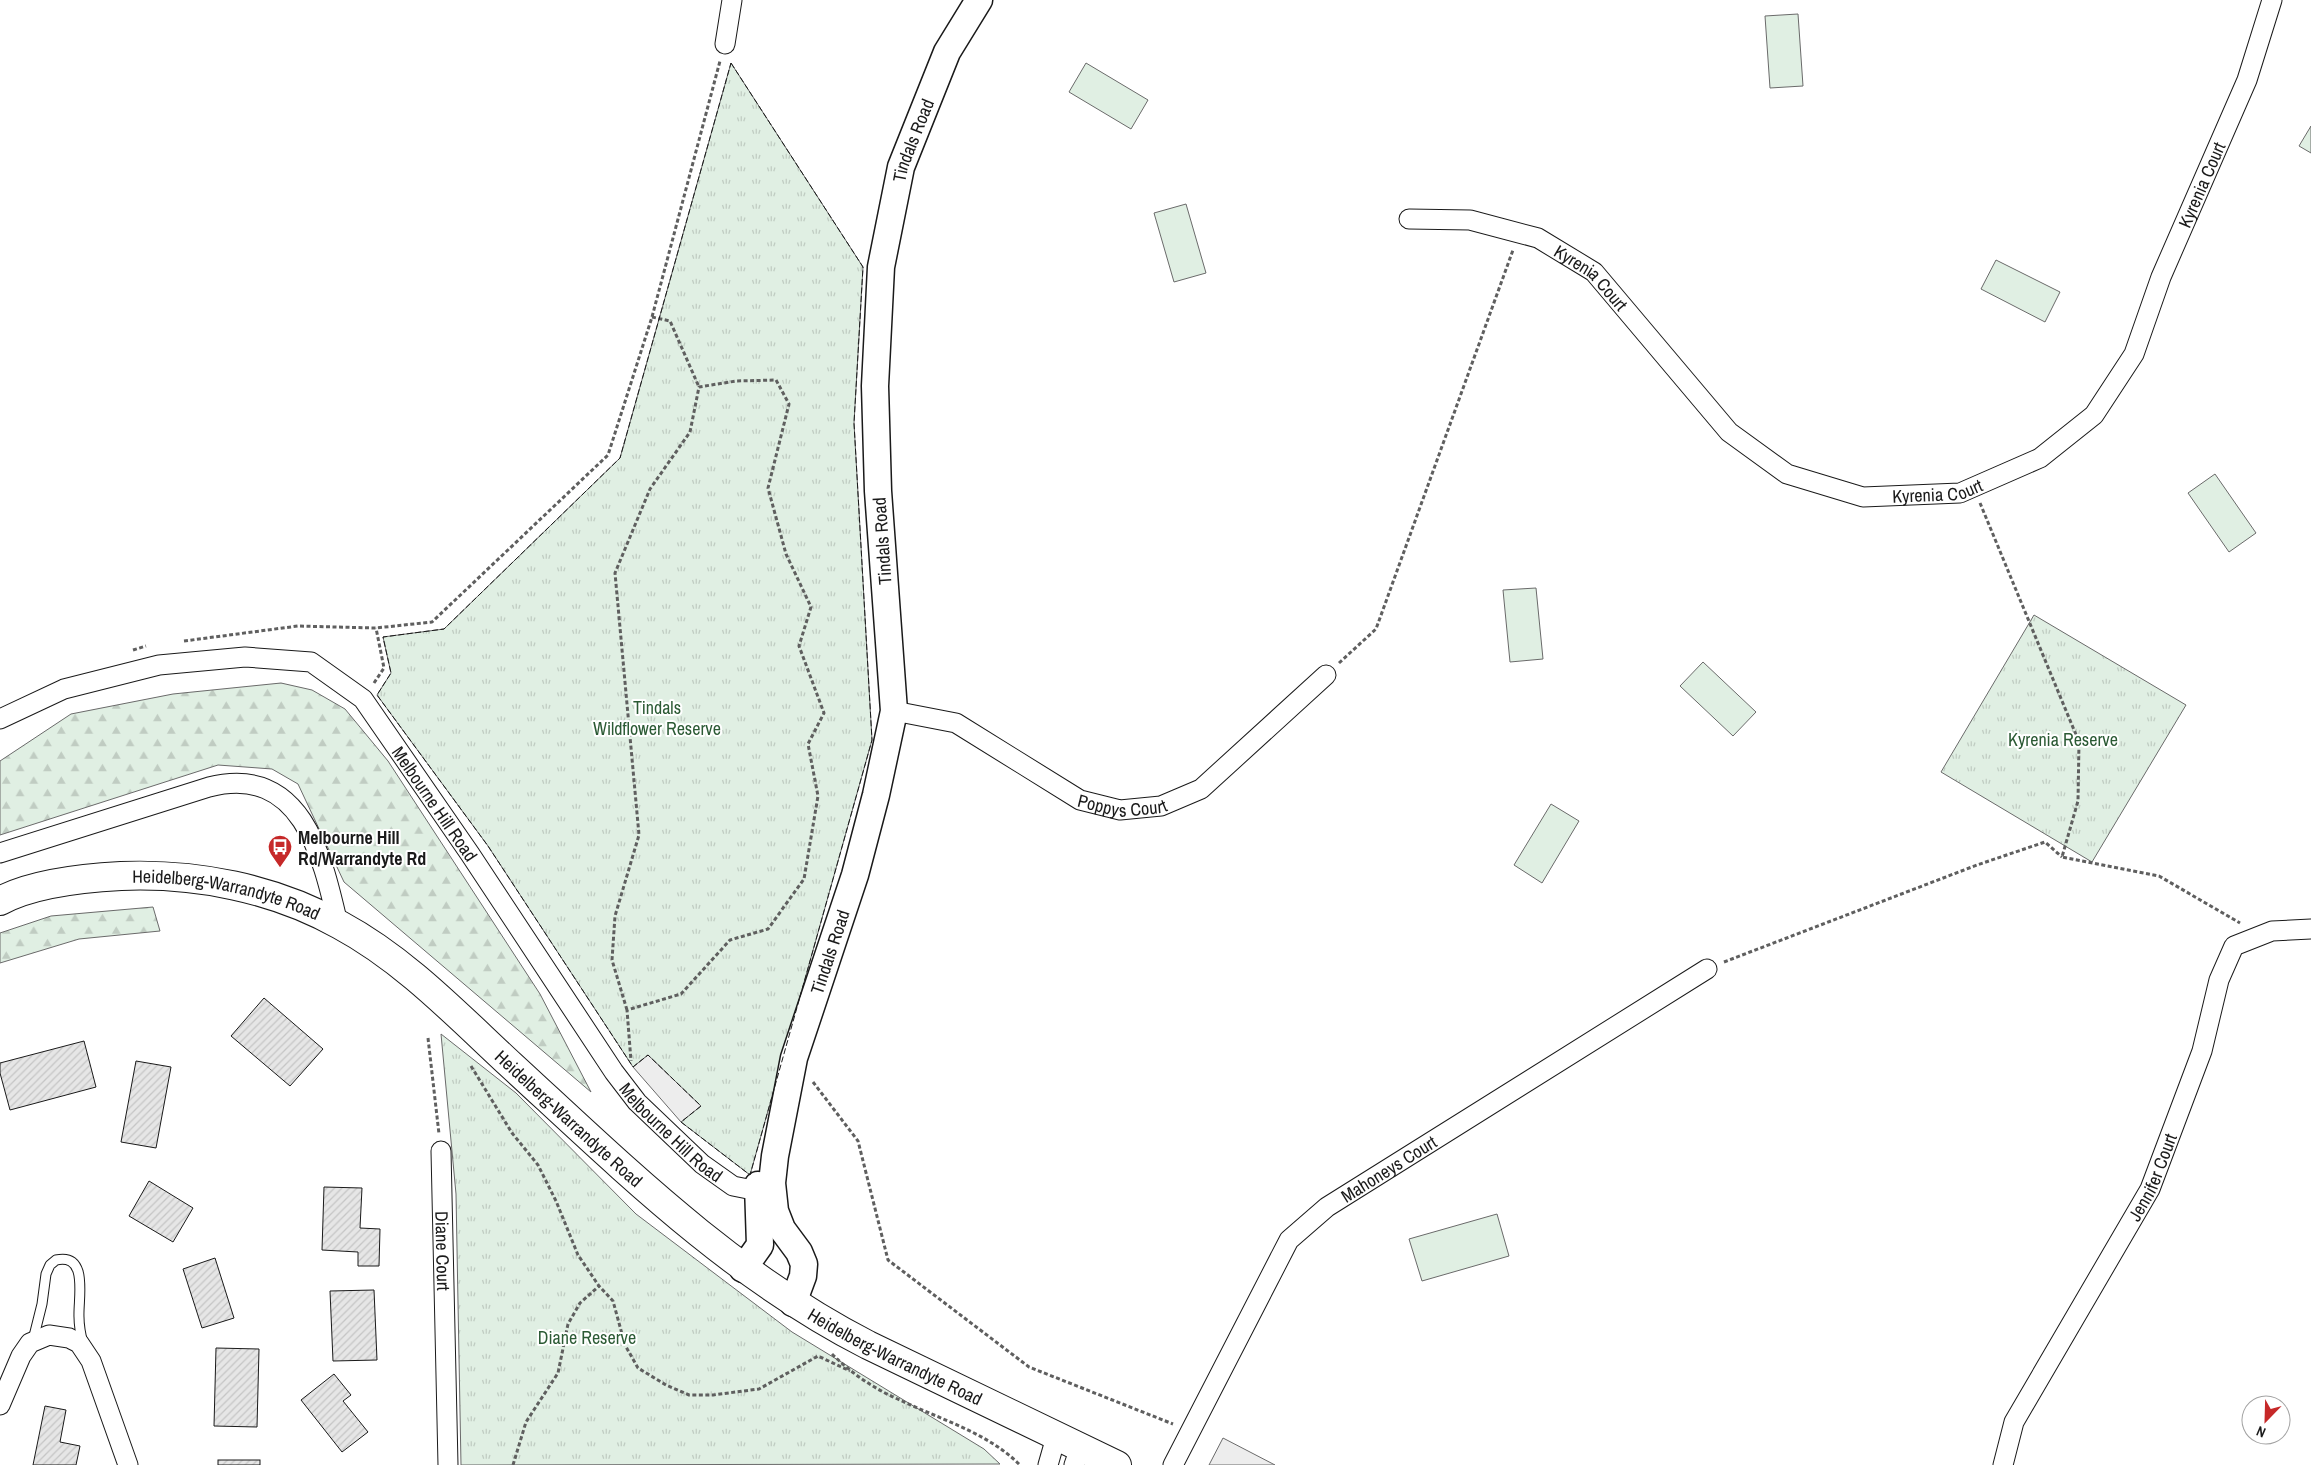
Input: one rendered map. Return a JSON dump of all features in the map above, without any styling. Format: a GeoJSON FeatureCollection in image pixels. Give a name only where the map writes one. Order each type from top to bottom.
{"type":"FeatureCollection","features":[{"type":"Feature","properties":{"kind":"main road","name":"Tindals Road"},"geometry":{"type":"LineString","coordinates":[[744,1269],[760,1245],[765,1191],[775,1156],[794,1058],[854,874],[876,795],[894,710],[878,491],[875,386],[881,267],[901,167],[948,52],[979,0]]}},
{"type":"Feature","properties":{"kind":"main road","name":"Heidelberg-Warrandyte Road"},"geometry":{"type":"LineString","coordinates":[[0,901],[45,886],[78,880],[135,876],[184,877],[229,885],[268,895],[306,908],[338,924],[375,946],[419,980],[652,1194],[744,1269],[793,1303],[868,1345],[1070,1450],[1117,1465]]}},
{"type":"Feature","properties":{"kind":"main road","name":"Tindals Road"},"geometry":{"type":"LineString","coordinates":[[765,1191],[779,1224],[799,1252],[804,1264],[802,1282],[793,1303]]}},
{"type":"Feature","properties":{"kind":"street"},"geometry":{"type":"LineString","coordinates":[[725,44],[732,0]]}},
{"type":"Feature","properties":{"kind":"street","name":"Kyrenia Court"},"geometry":{"type":"LineString","coordinates":[[1409,220],[1470,220],[1538,238],[1594,272],[1729,432],[1787,474],[1863,497],[1960,493],[2040,458],[2094,415],[2134,354],[2161,277],[2247,80],[2272,0]]}},
{"type":"Feature","properties":{"kind":"street","name":"Melbourne Hill Road"},"geometry":{"type":"LineString","coordinates":[[0,719],[64,689],[149,667],[245,657],[311,662],[363,699],[470,854],[623,1085],[702,1164],[733,1186],[765,1191]]}},
{"type":"Feature","properties":{"kind":"street","name":"Poppys Court"},"geometry":{"type":"LineString","coordinates":[[894,710],[956,723],[1080,800],[1120,810],[1162,806],[1201,788],[1326,675]]}},
{"type":"Feature","properties":{"kind":"street"},"geometry":{"type":"LineString","coordinates":[[0,853],[208,788],[240,783],[261,786],[280,795],[291,806],[312,838],[326,870],[338,924]]}},
{"type":"Feature","properties":{"kind":"street","name":"Jennifer Court"},"geometry":{"type":"LineString","coordinates":[[2003,1465],[2014,1422],[2150,1189],[2202,1051],[2220,980],[2234,946],[2272,932],[2311,929]]}},
{"type":"Feature","properties":{"kind":"street","name":"Mahoneys Court"},"geometry":{"type":"LineString","coordinates":[[1173,1465],[1289,1240],[1327,1207],[1706,969]]}},
{"type":"Feature","properties":{"kind":"street","name":"Diane Court"},"geometry":{"type":"LineString","coordinates":[[441,1150],[448,1465]]}},
{"type":"Feature","properties":{"kind":"street"},"geometry":{"type":"LineString","coordinates":[[0,1405],[21,1356],[32,1342],[43,1336],[58,1335],[74,1340],[84,1350],[96,1371],[128,1465]]}},
{"type":"Feature","properties":{"kind":"street"},"geometry":{"type":"LineString","coordinates":[[1048,1465],[1070,1450]]}},
{"type":"Feature","properties":{"kind":"lane"},"geometry":{"type":"LineString","coordinates":[[32,1342],[42,1304],[48,1269],[56,1260],[66,1259],[75,1264],[79,1274],[79,1317],[84,1350]]}},
{"type":"Feature","properties":{"kind":"path"},"geometry":{"type":"LineString","coordinates":[[175,642],[298,626],[376,628],[432,622],[608,455],[652,317],[725,44]]}},
{"type":"Feature","properties":{"kind":"path"},"geometry":{"type":"LineString","coordinates":[[1326,675],[1376,629],[1520,233]]}},
{"type":"Feature","properties":{"kind":"path"},"geometry":{"type":"LineString","coordinates":[[623,1085],[632,1065],[626,1010],[612,960],[615,916],[639,835],[615,573],[650,489],[690,432],[699,386],[670,321],[652,317]]}},
{"type":"Feature","properties":{"kind":"path"},"geometry":{"type":"LineString","coordinates":[[626,1010],[680,994],[730,940],[768,929],[804,879],[818,796],[808,744],[824,713],[799,646],[811,607],[786,554],[768,488],[790,404],[776,380],[736,381],[699,386]]}},
{"type":"Feature","properties":{"kind":"path"},"geometry":{"type":"LineString","coordinates":[[1974,488],[2079,742],[2078,802],[2062,856]]}},
{"type":"Feature","properties":{"kind":"path"},"geometry":{"type":"LineString","coordinates":[[363,699],[384,668],[376,628]]}},
{"type":"Feature","properties":{"kind":"path"},"geometry":{"type":"LineString","coordinates":[[129,652],[137,648],[156,645]]}},
{"type":"Feature","properties":{"kind":"path"},"geometry":{"type":"LineString","coordinates":[[1706,969],[1977,865],[2045,842],[2062,856],[2159,876],[2222,911],[2259,936]]}},
{"type":"Feature","properties":{"kind":"path"},"geometry":{"type":"LineString","coordinates":[[428,1038],[441,1150]]}},
{"type":"Feature","properties":{"kind":"path"},"geometry":{"type":"LineString","coordinates":[[794,1058],[858,1141],[888,1260],[1029,1367],[1189,1431]]}},
{"type":"Feature","properties":{"kind":"path"},"geometry":{"type":"LineString","coordinates":[[471,1066],[512,1133],[538,1165],[556,1201],[578,1255],[599,1286],[614,1301],[625,1345],[638,1368],[666,1385],[689,1395],[713,1395],[758,1389],[818,1356],[850,1371],[899,1400],[994,1444],[1020,1465]]}},
{"type":"Feature","properties":{"kind":"path"},"geometry":{"type":"LineString","coordinates":[[513,1465],[526,1422],[558,1373],[568,1324],[580,1303],[599,1286]]}},
{"type":"Feature","properties":{"kind":"path"},"geometry":{"type":"LineString","coordinates":[[826,1346],[850,1371]]}},
{"type":"Feature","properties":{"kind":"green space"},"geometry":{"type":"Polygon","coordinates":[[[1798,14],[1803,86],[1770,88],[1765,16],[1798,14]]]}},
{"type":"Feature","properties":{"kind":"green space","name":"Tindals Wildflower Reserve"},"geometry":{"type":"Polygon","coordinates":[[[731,63],[863,267],[854,423],[872,740],[750,1175],[681,1122],[700,1106],[648,1055],[633,1067],[488,846],[377,695],[391,673],[383,637],[444,629],[620,458],[731,63]]]}},
{"type":"Feature","properties":{"kind":"green space"},"geometry":{"type":"Polygon","coordinates":[[[1086,63],[1148,100],[1131,129],[1069,92],[1086,63]]]}},
{"type":"Feature","properties":{"kind":"green space"},"geometry":{"type":"Polygon","coordinates":[[[2311,126],[2311,153],[2299,146],[2311,126]]]}},
{"type":"Feature","properties":{"kind":"green space"},"geometry":{"type":"Polygon","coordinates":[[[1186,204],[1206,273],[1174,282],[1154,213],[1186,204]]]}},
{"type":"Feature","properties":{"kind":"green space"},"geometry":{"type":"Polygon","coordinates":[[[1996,260],[2060,292],[2045,322],[1981,289],[1996,260]]]}},
{"type":"Feature","properties":{"kind":"green space"},"geometry":{"type":"Polygon","coordinates":[[[2215,474],[2256,533],[2229,552],[2188,493],[2215,474]]]}},
{"type":"Feature","properties":{"kind":"green space"},"geometry":{"type":"Polygon","coordinates":[[[1536,588],[1543,659],[1510,662],[1503,590],[1536,588]]]}},
{"type":"Feature","properties":{"kind":"green space","name":"Kyrenia Reserve"},"geometry":{"type":"Polygon","coordinates":[[[2034,615],[2186,705],[2092,862],[1941,772],[2034,615]]]}},
{"type":"Feature","properties":{"kind":"green space"},"geometry":{"type":"Polygon","coordinates":[[[1703,662],[1756,712],[1733,736],[1680,686],[1703,662]]]}},
{"type":"Feature","properties":{"kind":"green space"},"geometry":{"type":"Polygon","coordinates":[[[281,683],[312,690],[345,709],[388,761],[540,994],[591,1092],[344,882],[298,784],[272,769],[218,765],[0,835],[0,761],[71,714],[173,694],[281,683]]]}},
{"type":"Feature","properties":{"kind":"green space"},"geometry":{"type":"Polygon","coordinates":[[[1551,804],[1579,821],[1542,883],[1514,865],[1551,804]]]}},
{"type":"Feature","properties":{"kind":"green space"},"geometry":{"type":"Polygon","coordinates":[[[153,907],[160,931],[79,939],[0,963],[0,933],[51,916],[153,907]]]}},
{"type":"Feature","properties":{"kind":"green space","name":"Diane Reserve"},"geometry":{"type":"Polygon","coordinates":[[[441,1034],[516,1093],[636,1214],[792,1332],[984,1449],[1000,1464],[461,1465],[456,1194],[441,1034]]]}},
{"type":"Feature","properties":{"kind":"green space"},"geometry":{"type":"Polygon","coordinates":[[[1497,1214],[1509,1256],[1422,1281],[1409,1239],[1497,1214]]]}},
{"type":"Feature","properties":{"kind":"shaded area"},"geometry":{"type":"Polygon","coordinates":[[[648,1055],[701,1106],[681,1122],[633,1067],[648,1055]]]}},
{"type":"Feature","properties":{"kind":"shaded area"},"geometry":{"type":"Polygon","coordinates":[[[1223,1438],[1275,1465],[1209,1465],[1223,1438]]]}},
{"type":"Feature","properties":{"kind":"building"},"geometry":{"type":"Polygon","coordinates":[[[264,998],[323,1049],[290,1086],[231,1036],[264,998]]]}},
{"type":"Feature","properties":{"kind":"building"},"geometry":{"type":"Polygon","coordinates":[[[84,1041],[96,1087],[10,1110],[0,1073],[0,1063],[84,1041]]]}},
{"type":"Feature","properties":{"kind":"building"},"geometry":{"type":"Polygon","coordinates":[[[136,1061],[171,1067],[156,1148],[121,1142],[136,1061]]]}},
{"type":"Feature","properties":{"kind":"building"},"geometry":{"type":"Polygon","coordinates":[[[149,1181],[193,1208],[173,1242],[129,1216],[149,1181]]]}},
{"type":"Feature","properties":{"kind":"building"},"geometry":{"type":"Polygon","coordinates":[[[324,1187],[362,1188],[360,1228],[380,1229],[379,1266],[358,1266],[358,1252],[322,1250],[324,1187]]]}},
{"type":"Feature","properties":{"kind":"building"},"geometry":{"type":"Polygon","coordinates":[[[215,1258],[234,1318],[202,1328],[183,1269],[215,1258]]]}},
{"type":"Feature","properties":{"kind":"building"},"geometry":{"type":"Polygon","coordinates":[[[374,1290],[377,1360],[333,1361],[330,1291],[374,1290]]]}},
{"type":"Feature","properties":{"kind":"building"},"geometry":{"type":"Polygon","coordinates":[[[216,1348],[259,1349],[257,1427],[214,1426],[216,1348]]]}},
{"type":"Feature","properties":{"kind":"building"},"geometry":{"type":"Polygon","coordinates":[[[334,1374],[351,1395],[343,1401],[368,1432],[342,1452],[301,1400],[334,1374]]]}},
{"type":"Feature","properties":{"kind":"building"},"geometry":{"type":"Polygon","coordinates":[[[45,1406],[66,1410],[60,1442],[80,1446],[76,1465],[33,1465],[45,1406]]]}},
{"type":"Feature","properties":{"kind":"building"},"geometry":{"type":"Polygon","coordinates":[[[218,1460],[260,1460],[260,1465],[218,1465],[218,1460]]]}},
{"type":"Feature","properties":{"kind":"fence"},"geometry":{"type":"LineString","coordinates":[[731,63],[863,267],[854,423],[872,740],[750,1175],[681,1122],[701,1106],[648,1055],[633,1067],[488,846],[377,695],[391,673],[383,637],[444,629],[620,458],[731,63]]}},
{"type":"Feature","properties":{"kind":"place","name":"Melbourne Hill Rd/Warrandyte Rd"},"geometry":{"type":"Point","coordinates":[280,868]}}]}
